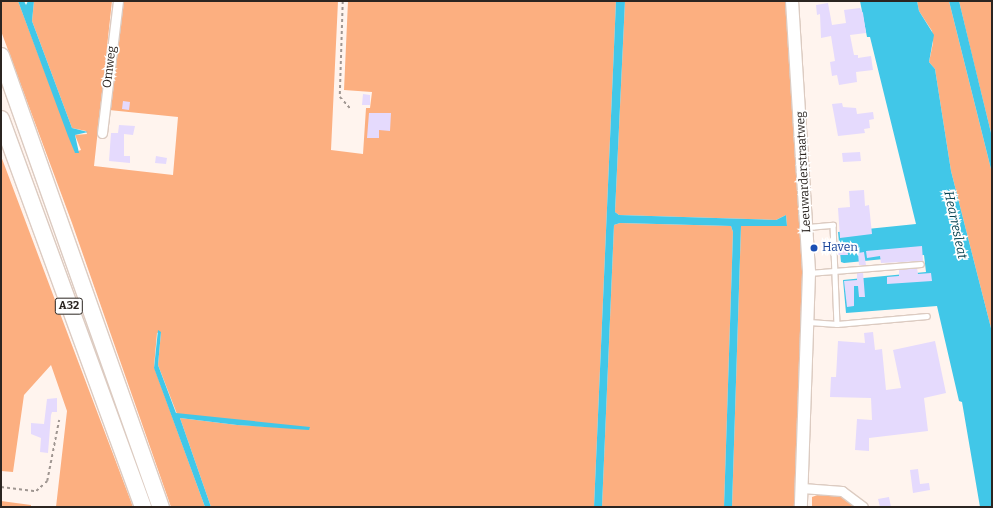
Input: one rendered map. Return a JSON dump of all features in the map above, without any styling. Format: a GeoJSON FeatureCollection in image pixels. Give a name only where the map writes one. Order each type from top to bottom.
{"type":"FeatureCollection","features":[{"type":"Feature","properties":{"kind":"highway","name":"A32"},"geometry":{"type":"LineString","coordinates":[[1,56],[23,123]]}},
{"type":"Feature","properties":{"kind":"highway","name":"A32"},"geometry":{"type":"LineString","coordinates":[[1,66],[23,123],[161,507]]}},
{"type":"Feature","properties":{"kind":"highway","name":"A32"},"geometry":{"type":"LineString","coordinates":[[1,119],[143,507]]}},
{"type":"Feature","properties":{"kind":"street","name":"Omweg"},"geometry":{"type":"LineString","coordinates":[[102,133],[118,1]]}},
{"type":"Feature","properties":{"kind":"street","name":"Leeuwarderstraatweg"},"geometry":{"type":"LineString","coordinates":[[792,1],[808,227],[809,273],[801,507]]}},
{"type":"Feature","properties":{"kind":"street"},"geometry":{"type":"LineString","coordinates":[[802,488],[842,491],[862,507]]}},
{"type":"Feature","properties":{"kind":"lane"},"geometry":{"type":"LineString","coordinates":[[808,227],[832,225],[836,272],[837,324]]}},
{"type":"Feature","properties":{"kind":"lane"},"geometry":{"type":"LineString","coordinates":[[809,273],[921,264]]}},
{"type":"Feature","properties":{"kind":"lane"},"geometry":{"type":"LineString","coordinates":[[808,322],[837,324],[927,316]]}},
{"type":"Feature","properties":{"kind":"path"},"geometry":{"type":"LineString","coordinates":[[343,1],[340,97],[350,108]]}},
{"type":"Feature","properties":{"kind":"path"},"geometry":{"type":"LineString","coordinates":[[1,487],[36,490],[47,481],[59,420]]}},
{"type":"Feature","properties":{"kind":"shaded area"},"geometry":{"type":"Polygon","coordinates":[[[1,1],[18,1],[75,152],[81,150],[75,135],[87,134],[86,131],[72,128],[32,21],[34,1],[112,1],[94,166],[173,175],[178,117],[109,110],[120,1],[338,1],[331,150],[363,154],[366,108],[370,108],[372,92],[344,90],[348,1],[616,1],[594,507],[211,507],[180,418],[237,425],[311,429],[177,414],[158,365],[161,332],[157,333],[154,367],[205,507],[171,507],[72,223],[1,31],[1,1]]]}},
{"type":"Feature","properties":{"kind":"shaded area"},"geometry":{"type":"Polygon","coordinates":[[[625,1],[787,1],[804,256],[797,507],[732,507],[741,226],[787,226],[786,215],[776,220],[619,215],[615,212],[625,1]]]}},
{"type":"Feature","properties":{"kind":"shaded area"},"geometry":{"type":"Polygon","coordinates":[[[917,1],[949,1],[992,173],[992,332],[951,171],[935,69],[929,62],[933,43],[932,31],[919,11],[917,1]]]}},
{"type":"Feature","properties":{"kind":"shaded area"},"geometry":{"type":"Polygon","coordinates":[[[959,1],[991,1],[992,137],[970,47],[959,1]]]}},
{"type":"Feature","properties":{"kind":"shaded area"},"geometry":{"type":"Polygon","coordinates":[[[1,156],[133,507],[56,507],[67,411],[51,365],[24,395],[13,472],[1,471],[1,156]]]}},
{"type":"Feature","properties":{"kind":"shaded area"},"geometry":{"type":"Polygon","coordinates":[[[620,223],[731,226],[733,232],[724,507],[602,507],[614,225],[620,223]]]}},
{"type":"Feature","properties":{"kind":"shaded area"},"geometry":{"type":"Polygon","coordinates":[[[823,493],[843,495],[859,507],[812,507],[812,497],[823,493]]]}},
{"type":"Feature","properties":{"kind":"shaded area"},"geometry":{"type":"Polygon","coordinates":[[[1,501],[31,505],[31,507],[1,507],[1,501]]]}},
{"type":"Feature","properties":{"kind":"water"},"geometry":{"type":"Polygon","coordinates":[[[18,1],[24,1],[26,5],[28,1],[34,1],[32,21],[72,128],[88,132],[75,135],[79,153],[75,153],[68,136],[18,1]]]}},
{"type":"Feature","properties":{"kind":"water"},"geometry":{"type":"Polygon","coordinates":[[[616,1],[625,1],[615,212],[619,215],[776,220],[786,215],[787,226],[741,226],[732,507],[724,507],[733,232],[731,226],[620,223],[614,225],[602,507],[594,507],[616,1]]]}},
{"type":"Feature","properties":{"kind":"water","name":"Hearresleat"},"geometry":{"type":"Polygon","coordinates":[[[860,1],[917,1],[919,11],[934,35],[929,62],[935,69],[951,171],[992,332],[992,507],[980,507],[962,402],[959,401],[937,306],[846,313],[843,280],[926,272],[924,255],[844,263],[841,262],[838,232],[916,224],[870,37],[867,37],[860,1]]]}},
{"type":"Feature","properties":{"kind":"water"},"geometry":{"type":"Polygon","coordinates":[[[949,1],[959,1],[992,137],[992,173],[949,1]]]}},
{"type":"Feature","properties":{"kind":"water"},"geometry":{"type":"Polygon","coordinates":[[[158,330],[161,332],[158,365],[176,413],[310,427],[309,430],[237,425],[180,418],[211,507],[205,507],[154,368],[158,330]]]}},
{"type":"Feature","properties":{"kind":"building"},"geometry":{"type":"Polygon","coordinates":[[[828,3],[832,25],[846,23],[844,10],[860,8],[863,13],[866,33],[850,35],[854,55],[858,55],[858,58],[871,56],[873,70],[856,72],[857,82],[839,85],[837,75],[832,76],[830,62],[835,61],[831,36],[821,38],[820,14],[817,15],[816,5],[828,3]]]}},
{"type":"Feature","properties":{"kind":"building"},"geometry":{"type":"Polygon","coordinates":[[[363,94],[370,95],[370,105],[362,105],[363,94]]]}},
{"type":"Feature","properties":{"kind":"building"},"geometry":{"type":"Polygon","coordinates":[[[123,101],[130,102],[129,110],[122,109],[123,101]]]}},
{"type":"Feature","properties":{"kind":"building"},"geometry":{"type":"Polygon","coordinates":[[[842,103],[843,107],[856,108],[857,114],[873,112],[874,119],[869,120],[870,128],[864,129],[865,133],[838,136],[832,104],[842,103]]]}},
{"type":"Feature","properties":{"kind":"building"},"geometry":{"type":"Polygon","coordinates":[[[369,113],[391,113],[390,131],[379,130],[379,138],[367,138],[369,113]]]}},
{"type":"Feature","properties":{"kind":"building"},"geometry":{"type":"Polygon","coordinates":[[[119,125],[135,126],[133,135],[124,134],[124,156],[130,156],[130,163],[109,161],[111,133],[118,133],[119,125]]]}},
{"type":"Feature","properties":{"kind":"building"},"geometry":{"type":"Polygon","coordinates":[[[860,152],[861,161],[843,162],[842,153],[860,152]]]}},
{"type":"Feature","properties":{"kind":"building"},"geometry":{"type":"Polygon","coordinates":[[[156,156],[167,158],[166,164],[155,163],[156,156]]]}},
{"type":"Feature","properties":{"kind":"building"},"geometry":{"type":"Polygon","coordinates":[[[864,190],[865,206],[869,205],[872,234],[840,238],[838,208],[850,207],[849,191],[864,190]]]}},
{"type":"Feature","properties":{"kind":"building"},"geometry":{"type":"Polygon","coordinates":[[[838,246],[847,246],[848,255],[838,255],[838,246]]]}},
{"type":"Feature","properties":{"kind":"building"},"geometry":{"type":"Polygon","coordinates":[[[922,246],[923,261],[881,263],[880,256],[867,258],[866,251],[922,246]]]}},
{"type":"Feature","properties":{"kind":"building"},"geometry":{"type":"Polygon","coordinates":[[[864,252],[866,265],[859,265],[858,253],[864,252]]]}},
{"type":"Feature","properties":{"kind":"building"},"geometry":{"type":"Polygon","coordinates":[[[917,268],[918,274],[931,273],[932,281],[887,284],[887,277],[899,276],[899,270],[917,268]]]}},
{"type":"Feature","properties":{"kind":"building"},"geometry":{"type":"Polygon","coordinates":[[[863,272],[865,297],[859,297],[858,286],[854,286],[854,306],[847,307],[844,281],[857,280],[857,273],[863,272]]]}},
{"type":"Feature","properties":{"kind":"building"},"geometry":{"type":"Polygon","coordinates":[[[873,332],[875,350],[882,349],[886,390],[901,388],[893,350],[935,341],[946,393],[924,398],[928,431],[869,438],[869,451],[855,450],[857,419],[872,420],[871,398],[830,397],[831,377],[836,377],[838,341],[865,343],[864,333],[873,332]]]}},
{"type":"Feature","properties":{"kind":"building"},"geometry":{"type":"Polygon","coordinates":[[[57,398],[57,412],[52,412],[51,415],[48,453],[40,452],[41,438],[31,434],[31,423],[44,424],[47,399],[57,398]]]}},
{"type":"Feature","properties":{"kind":"building"},"geometry":{"type":"Polygon","coordinates":[[[918,469],[920,484],[929,483],[930,490],[913,493],[910,470],[918,469]]]}},
{"type":"Feature","properties":{"kind":"building"},"geometry":{"type":"Polygon","coordinates":[[[889,497],[891,507],[880,507],[878,499],[889,497]]]}},
{"type":"Feature","properties":{"kind":"place","name":"Haven"},"geometry":{"type":"Point","coordinates":[814,248]}}]}
